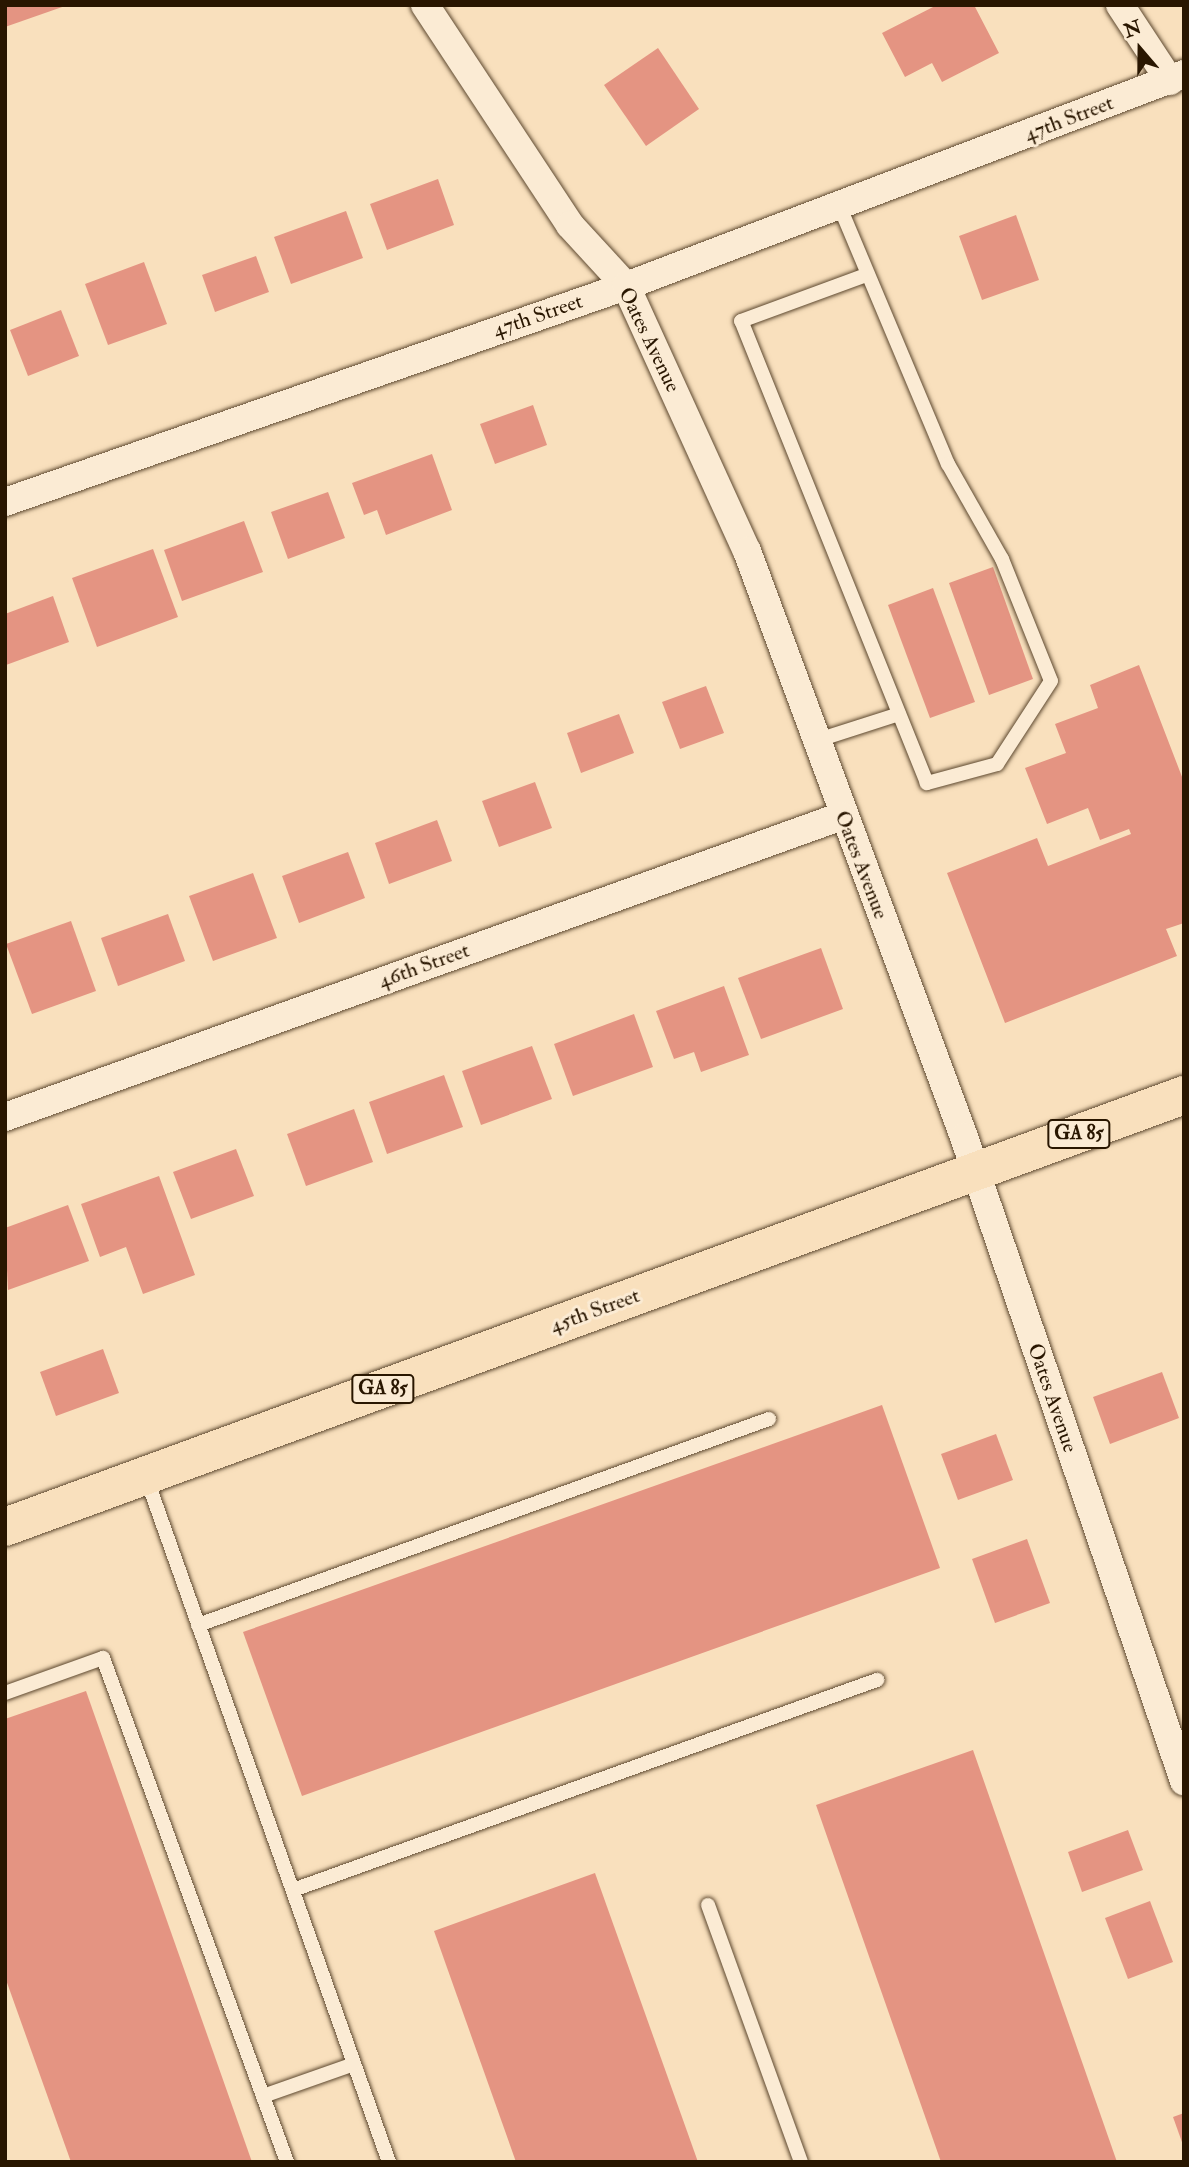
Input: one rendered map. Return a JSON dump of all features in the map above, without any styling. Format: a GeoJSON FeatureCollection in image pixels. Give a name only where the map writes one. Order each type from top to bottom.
{"type":"FeatureCollection","features":[{"type":"Feature","properties":{"kind":"main road","name":"45th Street"},"geometry":{"type":"LineString","coordinates":[[5,1527],[1184,1095]]}},
{"type":"Feature","properties":{"kind":"street","name":"Oates Avenue"},"geometry":{"type":"LineString","coordinates":[[425,5],[570,225],[626,286],[747,551],[974,1172],[1184,1781]]}},
{"type":"Feature","properties":{"kind":"street"},"geometry":{"type":"LineString","coordinates":[[1120,5],[1177,77]]}},
{"type":"Feature","properties":{"kind":"street","name":"47th Street"},"geometry":{"type":"LineString","coordinates":[[5,502],[626,286],[1177,77]]}},
{"type":"Feature","properties":{"kind":"street","name":"46th Street"},"geometry":{"type":"LineString","coordinates":[[5,1116],[842,816]]}},
{"type":"Feature","properties":{"kind":"lane"},"geometry":{"type":"LineString","coordinates":[[839,205],[866,275],[948,464],[1002,559],[1051,681],[997,764],[927,783],[741,321],[866,275]]}},
{"type":"Feature","properties":{"kind":"lane"},"geometry":{"type":"LineString","coordinates":[[815,741],[899,714]]}},
{"type":"Feature","properties":{"kind":"lane"},"geometry":{"type":"LineString","coordinates":[[198,1625],[769,1419]]}},
{"type":"Feature","properties":{"kind":"lane"},"geometry":{"type":"LineString","coordinates":[[145,1476],[389,2162]]}},
{"type":"Feature","properties":{"kind":"lane"},"geometry":{"type":"LineString","coordinates":[[5,1693],[103,1658],[288,2162]]}},
{"type":"Feature","properties":{"kind":"lane"},"geometry":{"type":"LineString","coordinates":[[292,1891],[877,1680]]}},
{"type":"Feature","properties":{"kind":"lane"},"geometry":{"type":"LineString","coordinates":[[708,1905],[801,2162]]}},
{"type":"Feature","properties":{"kind":"lane"},"geometry":{"type":"LineString","coordinates":[[263,2096],[354,2064]]}},
{"type":"Feature","properties":{"kind":"building"},"geometry":{"type":"Polygon","coordinates":[[[5,5],[65,5],[65,6],[5,27],[5,5]]]}},
{"type":"Feature","properties":{"kind":"building"},"geometry":{"type":"Polygon","coordinates":[[[937,5],[974,5],[999,53],[942,82],[932,63],[905,77],[882,33],[937,5]]]}},
{"type":"Feature","properties":{"kind":"building"},"geometry":{"type":"Polygon","coordinates":[[[658,48],[699,109],[646,146],[604,85],[658,48]]]}},
{"type":"Feature","properties":{"kind":"building"},"geometry":{"type":"Polygon","coordinates":[[[438,179],[454,225],[387,250],[370,204],[438,179]]]}},
{"type":"Feature","properties":{"kind":"building"},"geometry":{"type":"Polygon","coordinates":[[[346,211],[363,258],[291,284],[274,237],[346,211]]]}},
{"type":"Feature","properties":{"kind":"building"},"geometry":{"type":"Polygon","coordinates":[[[1016,215],[1039,280],[982,300],[959,236],[1016,215]]]}},
{"type":"Feature","properties":{"kind":"building"},"geometry":{"type":"Polygon","coordinates":[[[256,256],[269,292],[215,312],[202,275],[256,256]]]}},
{"type":"Feature","properties":{"kind":"building"},"geometry":{"type":"Polygon","coordinates":[[[144,262],[167,324],[108,345],[85,284],[144,262]]]}},
{"type":"Feature","properties":{"kind":"building"},"geometry":{"type":"Polygon","coordinates":[[[61,310],[79,356],[28,376],[10,330],[61,310]]]}},
{"type":"Feature","properties":{"kind":"building"},"geometry":{"type":"Polygon","coordinates":[[[533,405],[547,445],[495,464],[480,424],[533,405]]]}},
{"type":"Feature","properties":{"kind":"building"},"geometry":{"type":"Polygon","coordinates":[[[432,454],[452,510],[386,535],[377,510],[364,515],[352,483],[432,454]]]}},
{"type":"Feature","properties":{"kind":"building"},"geometry":{"type":"Polygon","coordinates":[[[328,492],[345,538],[288,559],[271,512],[328,492]]]}},
{"type":"Feature","properties":{"kind":"building"},"geometry":{"type":"Polygon","coordinates":[[[244,521],[263,572],[182,601],[164,550],[244,521]]]}},
{"type":"Feature","properties":{"kind":"building"},"geometry":{"type":"Polygon","coordinates":[[[153,549],[178,617],[97,647],[72,578],[153,549]]]}},
{"type":"Feature","properties":{"kind":"building"},"geometry":{"type":"Polygon","coordinates":[[[993,567],[1033,679],[989,695],[949,583],[993,567]]]}},
{"type":"Feature","properties":{"kind":"building"},"geometry":{"type":"Polygon","coordinates":[[[933,588],[975,702],[930,718],[888,605],[933,588]]]}},
{"type":"Feature","properties":{"kind":"building"},"geometry":{"type":"Polygon","coordinates":[[[53,596],[69,642],[6,665],[5,614],[53,596]]]}},
{"type":"Feature","properties":{"kind":"building"},"geometry":{"type":"Polygon","coordinates":[[[1139,665],[1184,782],[1184,923],[1166,929],[1177,956],[1005,1023],[947,873],[1037,838],[1048,866],[1131,834],[1129,829],[1100,840],[1088,808],[1047,824],[1025,768],[1066,753],[1055,724],[1098,708],[1090,685],[1139,665]]]}},
{"type":"Feature","properties":{"kind":"building"},"geometry":{"type":"Polygon","coordinates":[[[706,686],[724,733],[680,749],[662,702],[706,686]]]}},
{"type":"Feature","properties":{"kind":"building"},"geometry":{"type":"Polygon","coordinates":[[[619,714],[634,753],[581,773],[567,733],[619,714]]]}},
{"type":"Feature","properties":{"kind":"building"},"geometry":{"type":"Polygon","coordinates":[[[535,782],[552,828],[499,847],[482,801],[535,782]]]}},
{"type":"Feature","properties":{"kind":"building"},"geometry":{"type":"Polygon","coordinates":[[[437,820],[452,861],[389,884],[375,843],[437,820]]]}},
{"type":"Feature","properties":{"kind":"building"},"geometry":{"type":"Polygon","coordinates":[[[348,852],[365,898],[299,923],[282,876],[348,852]]]}},
{"type":"Feature","properties":{"kind":"building"},"geometry":{"type":"Polygon","coordinates":[[[253,873],[277,938],[213,961],[189,896],[253,873]]]}},
{"type":"Feature","properties":{"kind":"building"},"geometry":{"type":"Polygon","coordinates":[[[168,914],[185,961],[118,986],[101,938],[168,914]]]}},
{"type":"Feature","properties":{"kind":"building"},"geometry":{"type":"Polygon","coordinates":[[[71,921],[96,991],[32,1014],[6,944],[71,921]]]}},
{"type":"Feature","properties":{"kind":"building"},"geometry":{"type":"Polygon","coordinates":[[[821,948],[843,1009],[761,1039],[738,978],[821,948]]]}},
{"type":"Feature","properties":{"kind":"building"},"geometry":{"type":"Polygon","coordinates":[[[724,986],[749,1055],[701,1072],[694,1052],[674,1059],[656,1011],[724,986]]]}},
{"type":"Feature","properties":{"kind":"building"},"geometry":{"type":"Polygon","coordinates":[[[634,1014],[653,1067],[573,1096],[554,1044],[634,1014]]]}},
{"type":"Feature","properties":{"kind":"building"},"geometry":{"type":"Polygon","coordinates":[[[532,1046],[552,1099],[481,1125],[462,1071],[532,1046]]]}},
{"type":"Feature","properties":{"kind":"building"},"geometry":{"type":"Polygon","coordinates":[[[444,1075],[463,1127],[387,1154],[369,1102],[444,1075]]]}},
{"type":"Feature","properties":{"kind":"building"},"geometry":{"type":"Polygon","coordinates":[[[354,1109],[373,1162],[306,1186],[287,1134],[354,1109]]]}},
{"type":"Feature","properties":{"kind":"building"},"geometry":{"type":"Polygon","coordinates":[[[236,1149],[254,1196],[191,1219],[173,1172],[236,1149]]]}},
{"type":"Feature","properties":{"kind":"building"},"geometry":{"type":"Polygon","coordinates":[[[159,1176],[195,1275],[143,1294],[126,1247],[100,1257],[81,1204],[159,1176]]]}},
{"type":"Feature","properties":{"kind":"building"},"geometry":{"type":"Polygon","coordinates":[[[68,1205],[89,1261],[8,1290],[5,1228],[68,1205]]]}},
{"type":"Feature","properties":{"kind":"building"},"geometry":{"type":"Polygon","coordinates":[[[103,1349],[119,1393],[56,1416],[40,1372],[103,1349]]]}},
{"type":"Feature","properties":{"kind":"building"},"geometry":{"type":"Polygon","coordinates":[[[1162,1372],[1179,1418],[1110,1444],[1093,1397],[1162,1372]]]}},
{"type":"Feature","properties":{"kind":"building"},"geometry":{"type":"Polygon","coordinates":[[[882,1405],[940,1568],[302,1796],[243,1632],[882,1405]]]}},
{"type":"Feature","properties":{"kind":"building"},"geometry":{"type":"Polygon","coordinates":[[[996,1434],[1013,1480],[958,1500],[941,1454],[996,1434]]]}},
{"type":"Feature","properties":{"kind":"building"},"geometry":{"type":"Polygon","coordinates":[[[1027,1539],[1050,1603],[995,1623],[972,1559],[1027,1539]]]}},
{"type":"Feature","properties":{"kind":"building"},"geometry":{"type":"Polygon","coordinates":[[[86,1691],[252,2162],[71,2162],[5,1977],[5,1719],[86,1691]]]}},
{"type":"Feature","properties":{"kind":"building"},"geometry":{"type":"Polygon","coordinates":[[[973,1750],[1117,2162],[941,2162],[816,1805],[973,1750]]]}},
{"type":"Feature","properties":{"kind":"building"},"geometry":{"type":"Polygon","coordinates":[[[1128,1830],[1143,1870],[1082,1892],[1068,1852],[1128,1830]]]}},
{"type":"Feature","properties":{"kind":"building"},"geometry":{"type":"Polygon","coordinates":[[[595,1873],[698,2162],[516,2162],[434,1931],[595,1873]]]}},
{"type":"Feature","properties":{"kind":"building"},"geometry":{"type":"Polygon","coordinates":[[[1150,1901],[1173,1962],[1128,1979],[1105,1918],[1150,1901]]]}},
{"type":"Feature","properties":{"kind":"building"},"geometry":{"type":"Polygon","coordinates":[[[1184,2113],[1184,2145],[1183,2145],[1173,2117],[1184,2113]]]}}]}
